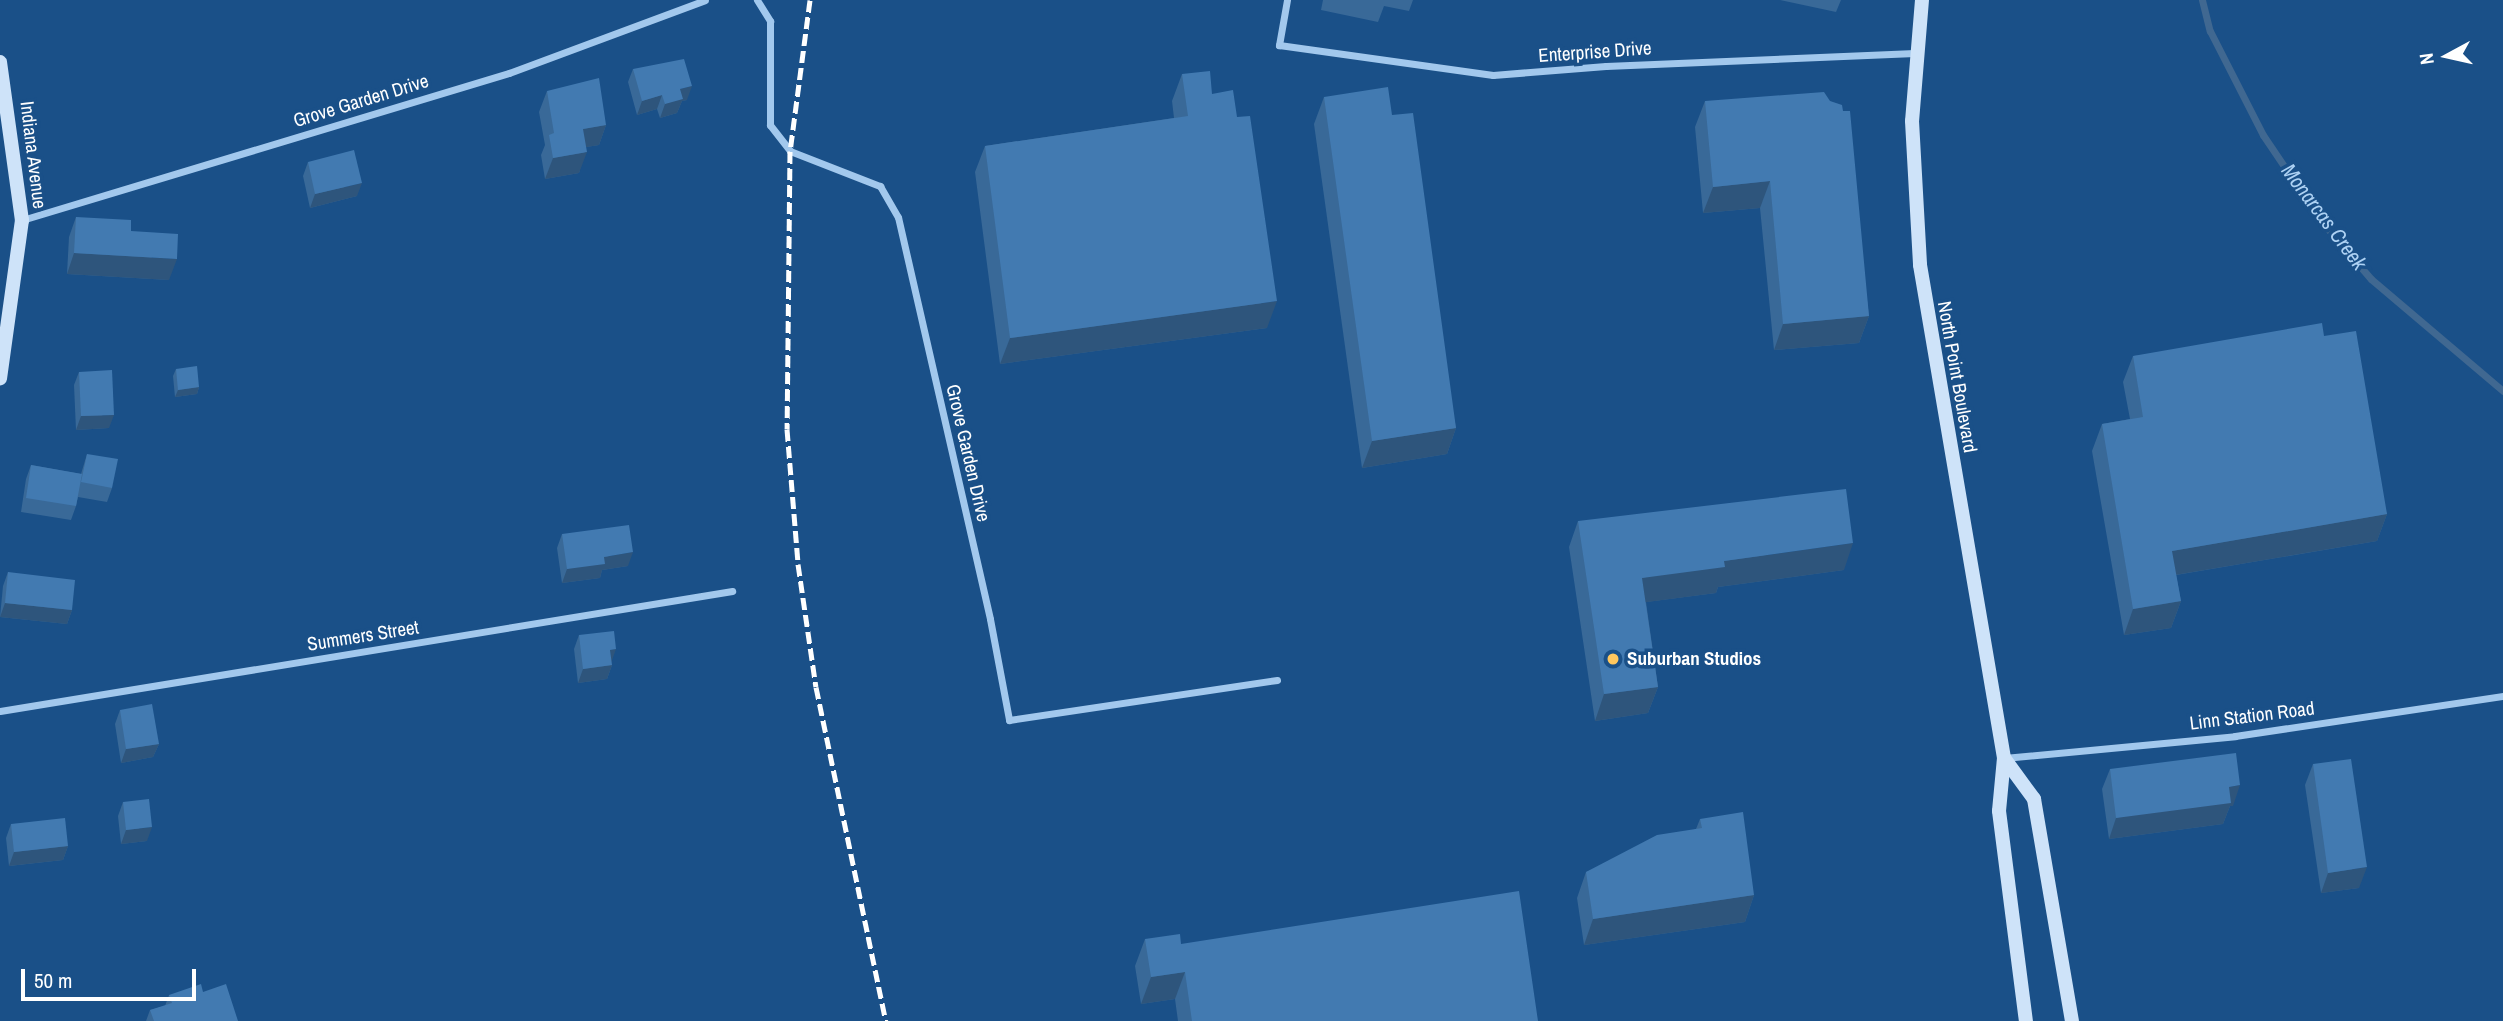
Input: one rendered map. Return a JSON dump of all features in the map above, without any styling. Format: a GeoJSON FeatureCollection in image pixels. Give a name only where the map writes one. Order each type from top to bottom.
{"type":"FeatureCollection","features":[{"type":"Feature","properties":{"kind":"main road","name":"North Point Boulevard"},"geometry":{"type":"LineString","coordinates":[[1922,0],[1915,53],[1912,174],[1920,265],[2004,758],[1999,811],[2026,1021]]}},
{"type":"Feature","properties":{"kind":"main road","name":"Indiana Avenue"},"geometry":{"type":"LineString","coordinates":[[0,62],[22,220],[0,378]]}},
{"type":"Feature","properties":{"kind":"main road","name":"North Point Boulevard"},"geometry":{"type":"LineString","coordinates":[[2004,758],[2034,799],[2072,1021]]}},
{"type":"Feature","properties":{"kind":"street","name":"Grove Garden Drive"},"geometry":{"type":"LineString","coordinates":[[22,220],[509,73],[705,0]]}},
{"type":"Feature","properties":{"kind":"street","name":"Grove Garden Drive"},"geometry":{"type":"LineString","coordinates":[[757,0],[770,21],[770,125],[790,151],[880,186],[898,217],[990,619],[1009,719],[1277,680]]}},
{"type":"Feature","properties":{"kind":"street","name":"Enterprise Drive"},"geometry":{"type":"LineString","coordinates":[[1287,0],[1279,45],[1493,75],[1606,66],[1915,53]]}},
{"type":"Feature","properties":{"kind":"street","name":"Summers Street"},"geometry":{"type":"LineString","coordinates":[[0,711],[732,591]]}},
{"type":"Feature","properties":{"kind":"street","name":"Linn Station Road"},"geometry":{"type":"LineString","coordinates":[[2004,758],[2235,736],[2503,696]]}},
{"type":"Feature","properties":{"kind":"building"},"geometry":{"type":"Polygon","coordinates":[[[684,59],[692,86],[680,89],[683,99],[665,104],[662,95],[642,101],[633,69],[684,59]]]}},
{"type":"Feature","properties":{"kind":"building"},"geometry":{"type":"Polygon","coordinates":[[[1210,71],[1212,94],[1233,90],[1237,117],[1250,116],[1277,301],[1010,338],[985,146],[1188,116],[1182,74],[1210,71]]]}},
{"type":"Feature","properties":{"kind":"building"},"geometry":{"type":"Polygon","coordinates":[[[599,78],[606,125],[583,129],[587,152],[553,158],[549,135],[554,133],[547,91],[599,78]]]}},
{"type":"Feature","properties":{"kind":"building"},"geometry":{"type":"Polygon","coordinates":[[[1388,87],[1392,115],[1413,113],[1456,428],[1372,441],[1324,97],[1388,87]]]}},
{"type":"Feature","properties":{"kind":"building"},"geometry":{"type":"Polygon","coordinates":[[[1824,92],[1830,101],[1842,105],[1843,111],[1850,111],[1869,316],[1783,324],[1770,181],[1713,187],[1705,101],[1824,92]]]}},
{"type":"Feature","properties":{"kind":"building"},"geometry":{"type":"Polygon","coordinates":[[[354,150],[362,183],[315,194],[308,162],[354,150]]]}},
{"type":"Feature","properties":{"kind":"building"},"geometry":{"type":"Polygon","coordinates":[[[76,217],[131,220],[131,231],[178,234],[177,259],[74,253],[76,217]]]}},
{"type":"Feature","properties":{"kind":"building"},"geometry":{"type":"Polygon","coordinates":[[[2322,323],[2324,336],[2356,331],[2387,514],[2172,551],[2181,601],[2133,609],[2102,424],[2143,417],[2133,356],[2322,323]]]}},
{"type":"Feature","properties":{"kind":"building"},"geometry":{"type":"Polygon","coordinates":[[[197,366],[199,387],[178,390],[176,369],[197,366]]]}},
{"type":"Feature","properties":{"kind":"building"},"geometry":{"type":"Polygon","coordinates":[[[112,370],[114,415],[81,416],[79,372],[112,370]]]}},
{"type":"Feature","properties":{"kind":"building"},"geometry":{"type":"Polygon","coordinates":[[[87,454],[118,459],[112,488],[81,482],[87,454]]]}},
{"type":"Feature","properties":{"kind":"building"},"geometry":{"type":"Polygon","coordinates":[[[31,465],[82,474],[76,506],[26,498],[31,465]]]}},
{"type":"Feature","properties":{"kind":"building","name":"Suburban Studios"},"geometry":{"type":"Polygon","coordinates":[[[1846,489],[1853,543],[1724,561],[1725,567],[1642,578],[1658,687],[1604,694],[1578,521],[1846,489]]]}},
{"type":"Feature","properties":{"kind":"building"},"geometry":{"type":"Polygon","coordinates":[[[629,525],[633,552],[604,557],[605,564],[567,569],[562,534],[629,525]]]}},
{"type":"Feature","properties":{"kind":"building"},"geometry":{"type":"Polygon","coordinates":[[[8,572],[75,580],[72,610],[5,603],[8,572]]]}},
{"type":"Feature","properties":{"kind":"building"},"geometry":{"type":"Polygon","coordinates":[[[614,631],[616,649],[610,650],[612,665],[583,669],[579,635],[614,631]]]}},
{"type":"Feature","properties":{"kind":"building"},"geometry":{"type":"Polygon","coordinates":[[[152,704],[159,744],[126,749],[120,710],[152,704]]]}},
{"type":"Feature","properties":{"kind":"building"},"geometry":{"type":"Polygon","coordinates":[[[2236,753],[2240,785],[2229,787],[2231,803],[2116,818],[2110,769],[2236,753]]]}},
{"type":"Feature","properties":{"kind":"building"},"geometry":{"type":"Polygon","coordinates":[[[2351,759],[2367,867],[2328,873],[2313,764],[2351,759]]]}},
{"type":"Feature","properties":{"kind":"building"},"geometry":{"type":"Polygon","coordinates":[[[149,799],[152,827],[126,830],[123,802],[149,799]]]}},
{"type":"Feature","properties":{"kind":"building"},"geometry":{"type":"Polygon","coordinates":[[[1743,812],[1754,895],[1593,919],[1586,872],[1657,835],[1702,828],[1700,819],[1743,812]]]}},
{"type":"Feature","properties":{"kind":"building"},"geometry":{"type":"Polygon","coordinates":[[[65,818],[68,846],[14,852],[11,824],[65,818]]]}},
{"type":"Feature","properties":{"kind":"building"},"geometry":{"type":"Polygon","coordinates":[[[1519,891],[1538,1021],[1192,1021],[1185,972],[1151,977],[1145,939],[1180,934],[1181,944],[1519,891]]]}},
{"type":"Feature","properties":{"kind":"building"},"geometry":{"type":"Polygon","coordinates":[[[201,984],[203,992],[226,984],[238,1021],[154,1021],[150,1010],[172,1003],[169,995],[201,984]]]}},
{"type":"Feature","properties":{"kind":"waterway","name":"Monarcas Creek"},"geometry":{"type":"LineString","coordinates":[[2202,0],[2210,31],[2263,135],[2322,222],[2371,279],[2503,391]]}},
{"type":"Feature","properties":{"kind":"railway"},"geometry":{"type":"LineString","coordinates":[[810,0],[790,151],[787,429],[798,564],[816,687],[886,1021]]}},
{"type":"Feature","properties":{"kind":"place","name":"Suburban Studios"},"geometry":{"type":"Point","coordinates":[1613,659]}}]}
